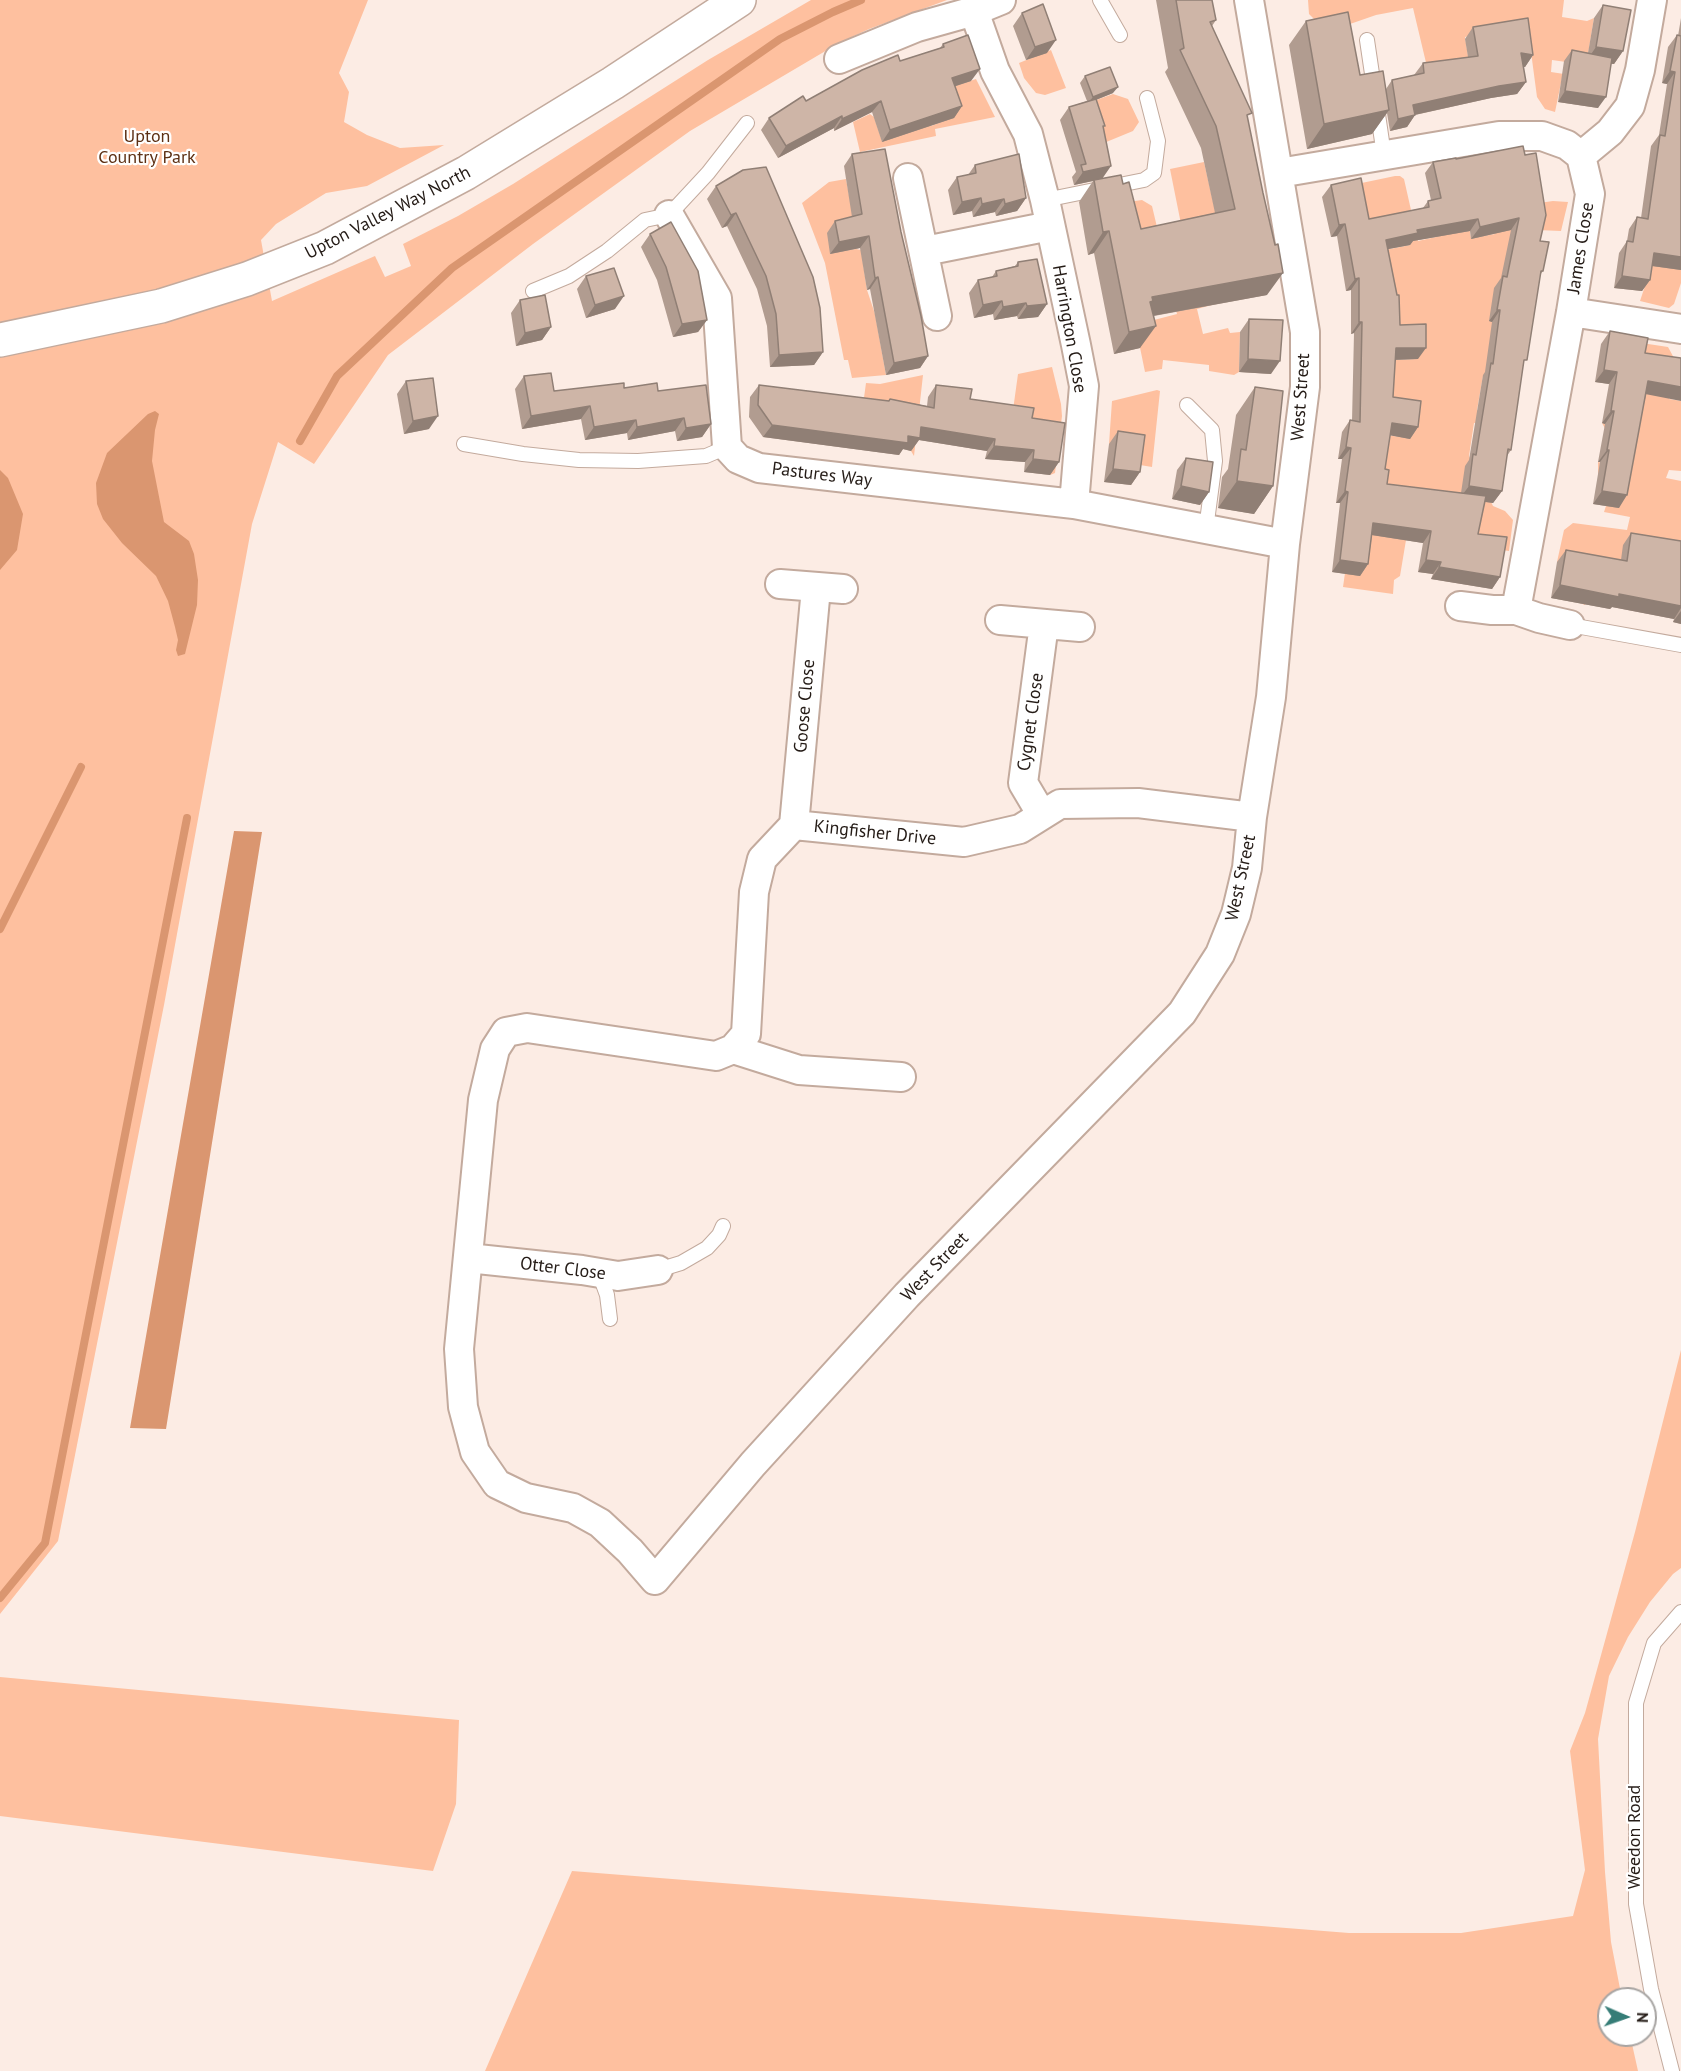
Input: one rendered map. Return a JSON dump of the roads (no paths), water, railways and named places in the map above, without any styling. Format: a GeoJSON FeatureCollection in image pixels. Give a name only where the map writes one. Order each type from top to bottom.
{"type":"FeatureCollection","features":[{"type":"Feature","properties":{"kind":"street","name":"Upton Valley Way North"},"geometry":{"type":"LineString","coordinates":[[0,340],[161,306],[236,283],[325,248],[466,173],[613,83],[739,0]]}},
{"type":"Feature","properties":{"kind":"street"},"geometry":{"type":"LineString","coordinates":[[839,59],[917,27],[1002,0]]}},
{"type":"Feature","properties":{"kind":"street","name":"West Street"},"geometry":{"type":"LineString","coordinates":[[468,1258],[459,1349],[463,1407],[475,1452],[497,1484],[526,1498],[573,1508],[600,1523],[630,1551],[655,1580],[753,1464],[907,1295],[1182,1013],[1220,954],[1236,914],[1246,868],[1271,698],[1285,544],[1305,387],[1305,332],[1249,0]]}},
{"type":"Feature","properties":{"kind":"street"},"geometry":{"type":"LineString","coordinates":[[1279,173],[1499,136],[1542,136],[1567,145],[1581,156],[1610,132],[1630,106],[1640,70],[1652,0]]}},
{"type":"Feature","properties":{"kind":"street","name":"Harrington Close"},"geometry":{"type":"LineString","coordinates":[[974,10],[995,71],[1028,134],[1048,213],[1084,386],[1074,504]]}},
{"type":"Feature","properties":{"kind":"street","name":"James Close"},"geometry":{"type":"LineString","coordinates":[[1516,610],[1590,194],[1581,156]]}},
{"type":"Feature","properties":{"kind":"street"},"geometry":{"type":"LineString","coordinates":[[908,178],[938,316]]}},
{"type":"Feature","properties":{"kind":"street"},"geometry":{"type":"LineString","coordinates":[[925,251],[1048,213]]}},
{"type":"Feature","properties":{"kind":"street"},"geometry":{"type":"LineString","coordinates":[[669,215],[717,298],[727,447]]}},
{"type":"Feature","properties":{"kind":"street"},"geometry":{"type":"LineString","coordinates":[[1570,312],[1681,329]]}},
{"type":"Feature","properties":{"kind":"street","name":"Pastures Way"},"geometry":{"type":"LineString","coordinates":[[727,447],[738,459],[759,468],[1074,504],[1285,544]]}},
{"type":"Feature","properties":{"kind":"street","name":"Goose Close"},"geometry":{"type":"LineString","coordinates":[[780,584],[830,588],[794,825]]}},
{"type":"Feature","properties":{"kind":"street"},"geometry":{"type":"LineString","coordinates":[[1460,606],[1516,610],[1570,625]]}},
{"type":"Feature","properties":{"kind":"street"},"geometry":{"type":"LineString","coordinates":[[1000,620],[1080,627]]}},
{"type":"Feature","properties":{"kind":"street","name":"Cygnet Close"},"geometry":{"type":"LineString","coordinates":[[1042,815],[1023,783],[1044,624]]}},
{"type":"Feature","properties":{"kind":"street","name":"Kingfisher Drive"},"geometry":{"type":"LineString","coordinates":[[733,1049],[746,1034],[754,892],[762,859],[794,825],[964,842],[1020,829],[1060,804],[1138,803],[1252,818]]}},
{"type":"Feature","properties":{"kind":"street"},"geometry":{"type":"LineString","coordinates":[[468,1258],[483,1100],[495,1049],[506,1032],[526,1028],[716,1056],[733,1049],[799,1070],[901,1077]]}},
{"type":"Feature","properties":{"kind":"street","name":"Otter Close"},"geometry":{"type":"LineString","coordinates":[[468,1258],[618,1276],[658,1270]]}},
{"type":"Feature","properties":{"kind":"lane"},"geometry":{"type":"LineString","coordinates":[[1100,0],[1120,35]]}},
{"type":"Feature","properties":{"kind":"lane"},"geometry":{"type":"LineString","coordinates":[[1367,40],[1384,155]]}},
{"type":"Feature","properties":{"kind":"lane"},"geometry":{"type":"LineString","coordinates":[[1048,213],[1144,180],[1154,173],[1158,141],[1147,98]]}},
{"type":"Feature","properties":{"kind":"lane"},"geometry":{"type":"LineString","coordinates":[[533,291],[569,276],[607,251],[645,220],[669,215],[708,173],[747,123]]}},
{"type":"Feature","properties":{"kind":"lane"},"geometry":{"type":"LineString","coordinates":[[1187,405],[1212,430],[1215,461],[1206,529]]}},
{"type":"Feature","properties":{"kind":"lane"},"geometry":{"type":"LineString","coordinates":[[465,444],[523,454],[638,461],[706,456],[727,447]]}},
{"type":"Feature","properties":{"kind":"lane"},"geometry":{"type":"LineString","coordinates":[[1570,625],[1681,645]]}},
{"type":"Feature","properties":{"kind":"lane"},"geometry":{"type":"LineString","coordinates":[[658,1270],[681,1263],[707,1248],[723,1226]]}},
{"type":"Feature","properties":{"kind":"lane"},"geometry":{"type":"LineString","coordinates":[[599,1273],[607,1294],[610,1319]]}},
{"type":"Feature","properties":{"kind":"lane","name":"Weedon Road"},"geometry":{"type":"LineString","coordinates":[[1672,2071],[1651,1989],[1636,1904],[1636,1703],[1654,1643],[1681,1612]]}},
{"type":"Feature","properties":{"kind":"waterway"},"geometry":{"type":"LineString","coordinates":[[300,441],[337,376],[452,268],[780,39],[861,0]]}},
{"type":"Feature","properties":{"kind":"waterway"},"geometry":{"type":"LineString","coordinates":[[0,929],[81,767]]}},
{"type":"Feature","properties":{"kind":"waterway"},"geometry":{"type":"LineString","coordinates":[[0,1598],[45,1543],[187,818]]}},
{"type":"Feature","properties":{"kind":"park label","name":"Upton Country Park"},"geometry":{"type":"Point","coordinates":[147,147]}}]}
